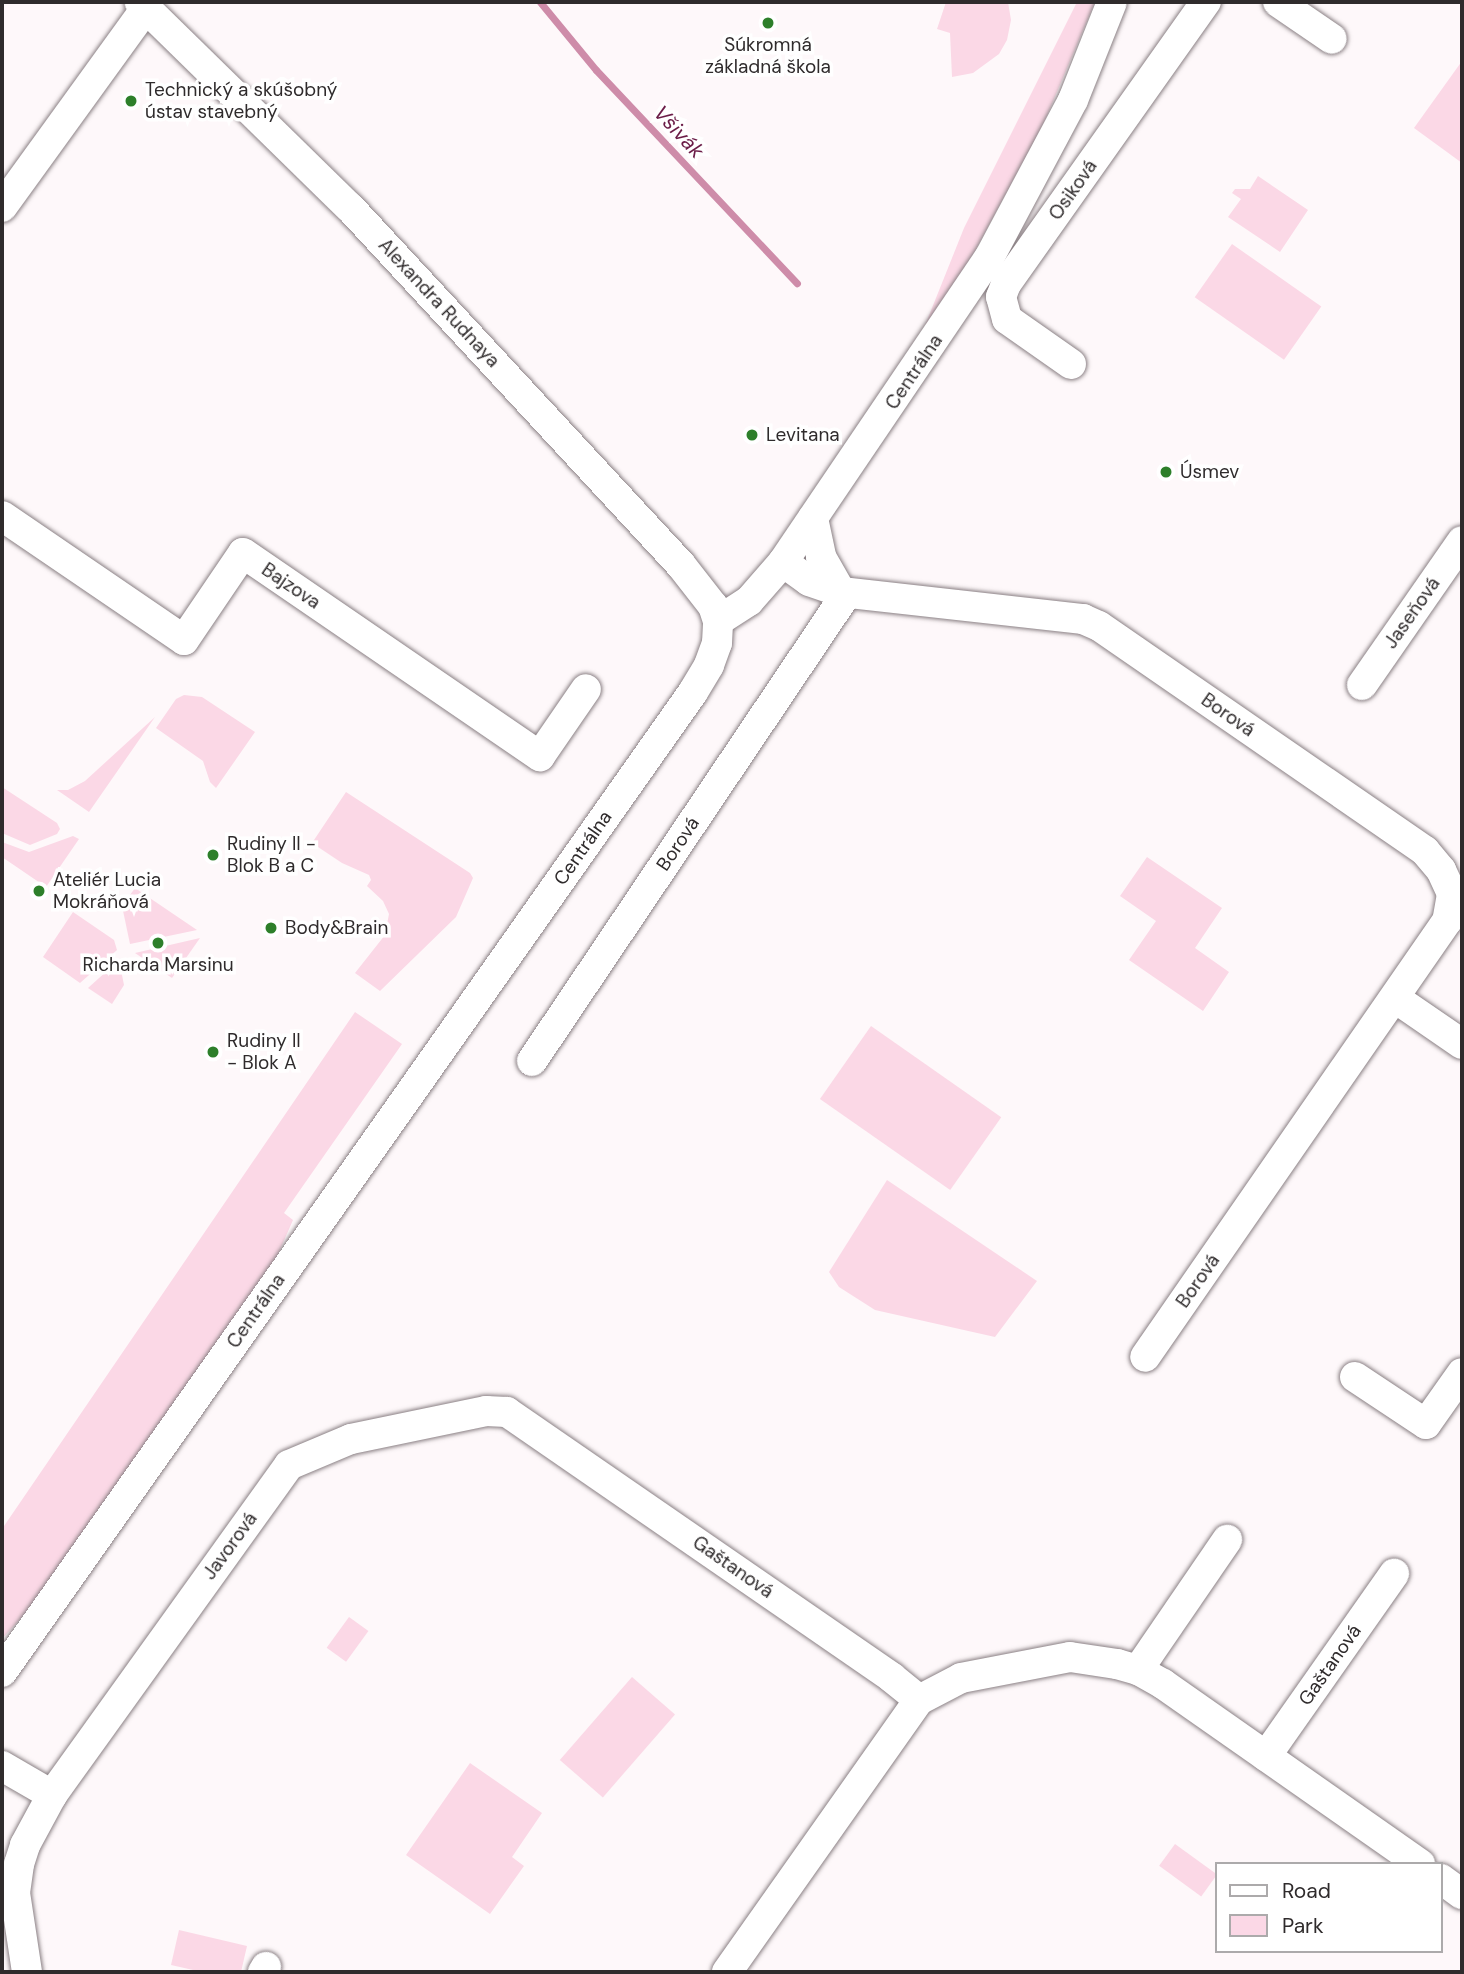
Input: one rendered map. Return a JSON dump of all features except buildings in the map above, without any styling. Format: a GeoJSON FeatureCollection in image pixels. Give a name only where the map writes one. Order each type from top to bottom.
{"type":"FeatureCollection","features":[{"type":"Feature","properties":{"kind":"street","name":"Centrálna"},"geometry":{"type":"LineString","coordinates":[[2,1672],[693,692],[709,665],[716,643],[718,621],[750,601],[783,562],[989,258],[1073,100],[1112,2]]}},
{"type":"Feature","properties":{"kind":"street","name":"Osiková"},"geometry":{"type":"LineString","coordinates":[[1071,364],[1007,319],[1001,297],[1006,285],[1206,2]]}},
{"type":"Feature","properties":{"kind":"street"},"geometry":{"type":"LineString","coordinates":[[1278,2],[1332,39]]}},
{"type":"Feature","properties":{"kind":"street"},"geometry":{"type":"LineString","coordinates":[[2,207],[143,5]]}},
{"type":"Feature","properties":{"kind":"street","name":"Alexandra Rudnaya"},"geometry":{"type":"LineString","coordinates":[[143,5],[277,135],[431,293],[681,565],[713,606],[718,621]]}},
{"type":"Feature","properties":{"kind":"street","name":"Bajzova"},"geometry":{"type":"LineString","coordinates":[[2,516],[184,640],[243,553],[540,756],[586,689]]}},
{"type":"Feature","properties":{"kind":"street"},"geometry":{"type":"LineString","coordinates":[[813,518],[821,556],[844,592]]}},
{"type":"Feature","properties":{"kind":"street","name":"Jaseňová"},"geometry":{"type":"LineString","coordinates":[[1362,685],[1462,541]]}},
{"type":"Feature","properties":{"kind":"street","name":"Borová"},"geometry":{"type":"LineString","coordinates":[[783,562],[809,581],[844,592],[1083,619],[1099,626],[1425,851],[1441,870],[1452,894],[1447,921],[1145,1357]]}},
{"type":"Feature","properties":{"kind":"street","name":"Borová"},"geometry":{"type":"LineString","coordinates":[[532,1061],[844,592]]}},
{"type":"Feature","properties":{"kind":"street"},"geometry":{"type":"LineString","coordinates":[[1395,998],[1462,1044]]}},
{"type":"Feature","properties":{"kind":"street"},"geometry":{"type":"LineString","coordinates":[[1355,1377],[1426,1424],[1462,1373]]}},
{"type":"Feature","properties":{"kind":"street","name":"Gaštanová"},"geometry":{"type":"LineString","coordinates":[[486,1411],[507,1412],[545,1436],[891,1677],[919,1700]]}},
{"type":"Feature","properties":{"kind":"street","name":"Javorová"},"geometry":{"type":"LineString","coordinates":[[27,1972],[15,1893],[19,1864],[34,1825],[52,1795],[289,1465],[351,1439],[486,1411]]}},
{"type":"Feature","properties":{"kind":"street"},"geometry":{"type":"LineString","coordinates":[[1138,1670],[1227,1540]]}},
{"type":"Feature","properties":{"kind":"street","name":"Gaštanová"},"geometry":{"type":"LineString","coordinates":[[1266,1756],[1394,1574]]}},
{"type":"Feature","properties":{"kind":"street"},"geometry":{"type":"LineString","coordinates":[[727,1972],[919,1700],[961,1678],[1070,1657],[1138,1670],[1417,1862]]}},
{"type":"Feature","properties":{"kind":"street"},"geometry":{"type":"LineString","coordinates":[[2,1766],[52,1795]]}},
{"type":"Feature","properties":{"kind":"street"},"geometry":{"type":"LineString","coordinates":[[1443,1880],[1462,1894]]}},
{"type":"Feature","properties":{"kind":"green space"},"geometry":{"type":"Polygon","coordinates":[[[946,2],[1008,2],[1011,20],[1007,40],[999,54],[973,73],[952,77],[950,33],[937,29],[946,2]]]}},
{"type":"Feature","properties":{"kind":"green space"},"geometry":{"type":"Polygon","coordinates":[[[1077,2],[1095,2],[1043,125],[970,260],[924,328],[964,228],[1077,2]]]}},
{"type":"Feature","properties":{"kind":"green space"},"geometry":{"type":"Polygon","coordinates":[[[1462,61],[1462,163],[1414,128],[1462,61]]]}},
{"type":"Feature","properties":{"kind":"green space"},"geometry":{"type":"Polygon","coordinates":[[[1258,176],[1308,210],[1280,252],[1228,217],[1241,199],[1232,193],[1235,189],[1250,189],[1258,176]]]}},
{"type":"Feature","properties":{"kind":"green space"},"geometry":{"type":"Polygon","coordinates":[[[1232,244],[1321,307],[1284,360],[1195,297],[1232,244]]]}},
{"type":"Feature","properties":{"kind":"green space"},"geometry":{"type":"Polygon","coordinates":[[[184,695],[202,697],[255,732],[216,788],[210,782],[203,761],[156,728],[176,699],[184,695]]]}},
{"type":"Feature","properties":{"kind":"green space"},"geometry":{"type":"Polygon","coordinates":[[[155,717],[89,812],[57,790],[68,790],[85,781],[155,717]]]}},
{"type":"Feature","properties":{"kind":"green space"},"geometry":{"type":"Polygon","coordinates":[[[2,787],[57,823],[60,829],[57,834],[30,845],[2,833],[2,787]]]}},
{"type":"Feature","properties":{"kind":"green space"},"geometry":{"type":"Polygon","coordinates":[[[346,792],[470,873],[473,878],[456,917],[380,991],[355,973],[385,935],[389,914],[383,901],[367,886],[371,880],[369,875],[342,863],[312,843],[346,792]]]}},
{"type":"Feature","properties":{"kind":"green space"},"geometry":{"type":"Polygon","coordinates":[[[73,836],[79,839],[46,887],[2,857],[2,842],[29,852],[73,836]]]}},
{"type":"Feature","properties":{"kind":"green space"},"geometry":{"type":"Polygon","coordinates":[[[1147,857],[1222,908],[1195,948],[1229,972],[1203,1011],[1129,960],[1156,921],[1120,896],[1147,857]]]}},
{"type":"Feature","properties":{"kind":"green space"},"geometry":{"type":"Polygon","coordinates":[[[135,888],[197,930],[130,944],[122,906],[135,888]]]}},
{"type":"Feature","properties":{"kind":"green space"},"geometry":{"type":"Polygon","coordinates":[[[73,912],[114,940],[117,950],[80,983],[43,957],[73,912]]]}},
{"type":"Feature","properties":{"kind":"green space"},"geometry":{"type":"Polygon","coordinates":[[[200,938],[172,978],[135,953],[200,938]]]}},
{"type":"Feature","properties":{"kind":"green space"},"geometry":{"type":"Polygon","coordinates":[[[119,960],[124,985],[112,1004],[88,988],[119,960]]]}},
{"type":"Feature","properties":{"kind":"green space"},"geometry":{"type":"Polygon","coordinates":[[[355,1012],[402,1044],[284,1213],[293,1220],[268,1277],[47,1589],[2,1639],[2,1529],[355,1012]]]}},
{"type":"Feature","properties":{"kind":"green space"},"geometry":{"type":"Polygon","coordinates":[[[871,1026],[1001,1117],[950,1190],[820,1099],[871,1026]]]}},
{"type":"Feature","properties":{"kind":"green space"},"geometry":{"type":"Polygon","coordinates":[[[887,1180],[1037,1281],[995,1337],[875,1310],[839,1287],[829,1272],[887,1180]]]}},
{"type":"Feature","properties":{"kind":"green space"},"geometry":{"type":"Polygon","coordinates":[[[349,1617],[368,1631],[346,1662],[327,1648],[349,1617]]]}},
{"type":"Feature","properties":{"kind":"green space"},"geometry":{"type":"Polygon","coordinates":[[[632,1677],[675,1714],[603,1797],[560,1760],[632,1677]]]}},
{"type":"Feature","properties":{"kind":"green space"},"geometry":{"type":"Polygon","coordinates":[[[470,1763],[542,1813],[512,1857],[524,1866],[490,1914],[406,1855],[470,1763]]]}},
{"type":"Feature","properties":{"kind":"green space"},"geometry":{"type":"Polygon","coordinates":[[[1175,1844],[1216,1876],[1201,1896],[1159,1866],[1175,1844]]]}},
{"type":"Feature","properties":{"kind":"green space"},"geometry":{"type":"Polygon","coordinates":[[[179,1930],[247,1946],[241,1972],[202,1972],[171,1965],[179,1930]]]}},
{"type":"Feature","properties":{"kind":"waterway","name":"Všivák"},"geometry":{"type":"LineString","coordinates":[[540,2],[596,70],[797,283]]}},
{"type":"Feature","properties":{"kind":"place","name":"Súkromná základná škola"},"geometry":{"type":"Point","coordinates":[768,23]}},
{"type":"Feature","properties":{"kind":"place","name":"Technický a skúšobný ústav stavebný"},"geometry":{"type":"Point","coordinates":[131,101]}},
{"type":"Feature","properties":{"kind":"place","name":"Levitana"},"geometry":{"type":"Point","coordinates":[752,435]}},
{"type":"Feature","properties":{"kind":"place","name":"Úsmev"},"geometry":{"type":"Point","coordinates":[1166,472]}},
{"type":"Feature","properties":{"kind":"place","name":"Rudiny II - Blok B a C"},"geometry":{"type":"Point","coordinates":[213,855]}},
{"type":"Feature","properties":{"kind":"place","name":"Ateliér Lucia Mokráňová"},"geometry":{"type":"Point","coordinates":[39,891]}},
{"type":"Feature","properties":{"kind":"place","name":"Body&Brain"},"geometry":{"type":"Point","coordinates":[271,928]}},
{"type":"Feature","properties":{"kind":"place","name":"Richarda Marsinu"},"geometry":{"type":"Point","coordinates":[158,943]}},
{"type":"Feature","properties":{"kind":"place","name":"Rudiny II - Blok A"},"geometry":{"type":"Point","coordinates":[213,1052]}}]}
